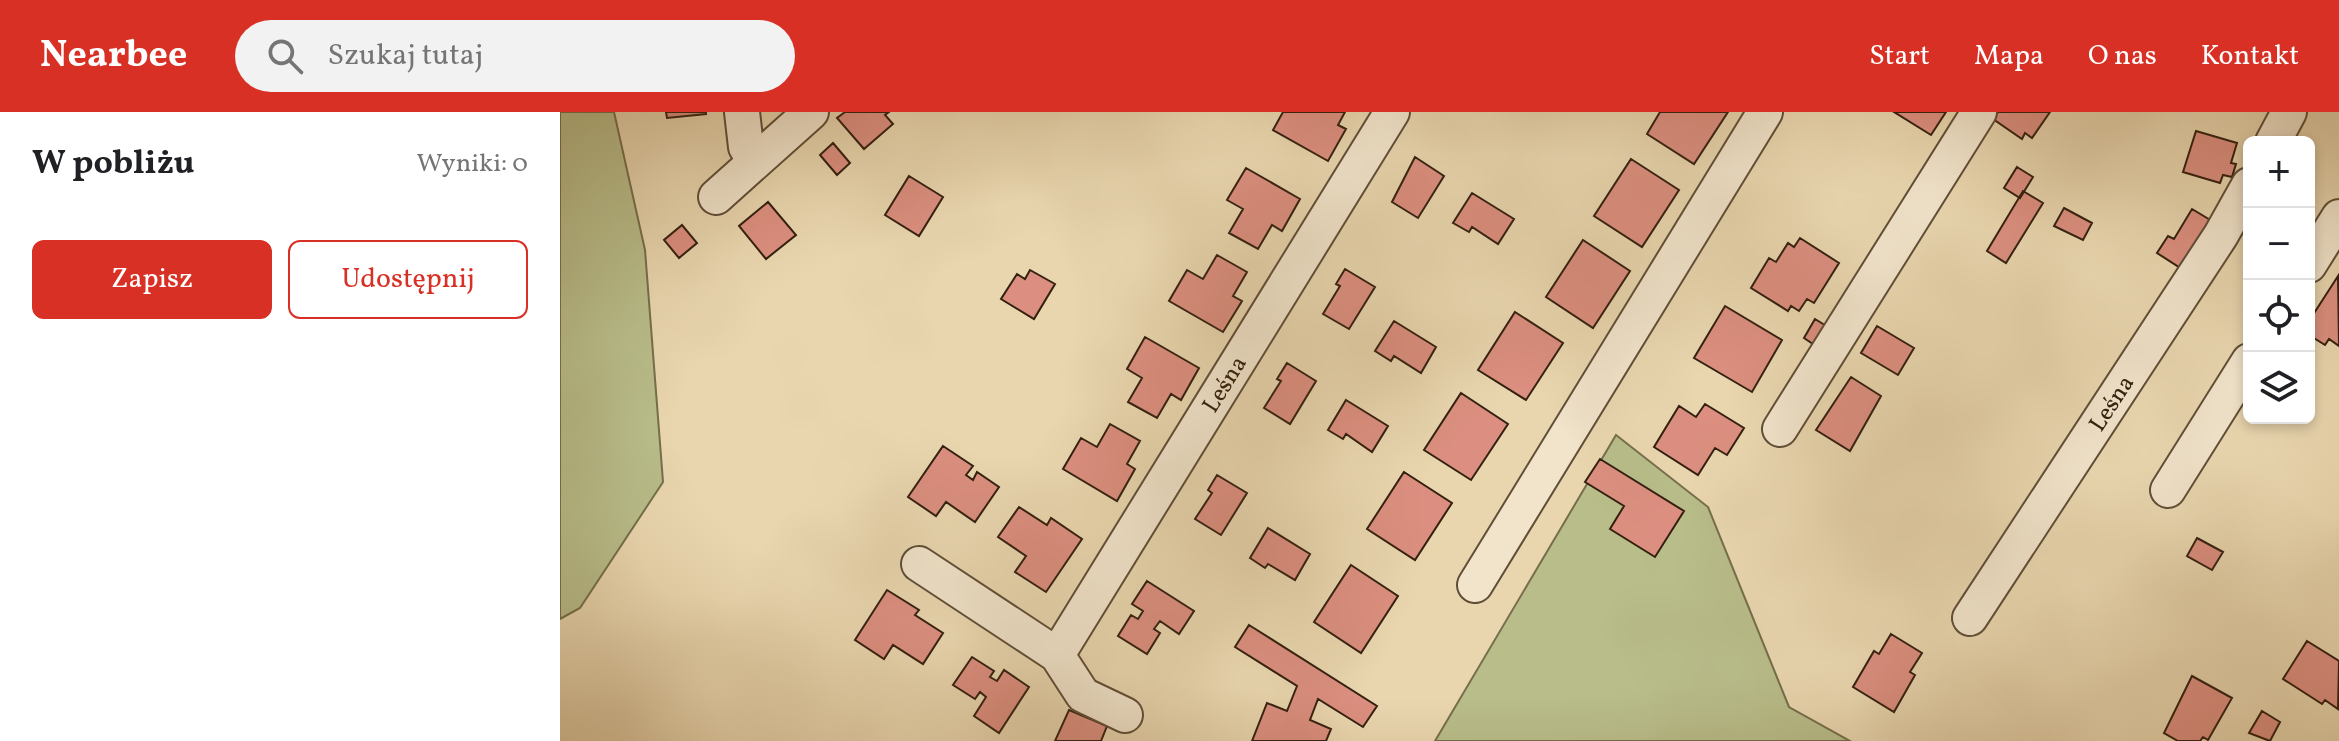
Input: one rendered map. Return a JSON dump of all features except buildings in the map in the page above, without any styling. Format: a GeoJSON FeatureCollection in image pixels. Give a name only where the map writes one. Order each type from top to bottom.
{"type":"FeatureCollection","features":[{"type":"Feature","properties":{"kind":"street"},"geometry":{"type":"LineString","coordinates":[[742,112],[746,147],[755,162]]}},
{"type":"Feature","properties":{"kind":"street"},"geometry":{"type":"LineString","coordinates":[[716,197],[811,112]]}},
{"type":"Feature","properties":{"kind":"street","name":"Leśna"},"geometry":{"type":"LineString","coordinates":[[1057,655],[1392,112]]}},
{"type":"Feature","properties":{"kind":"street"},"geometry":{"type":"LineString","coordinates":[[1475,585],[1765,112]]}},
{"type":"Feature","properties":{"kind":"street"},"geometry":{"type":"LineString","coordinates":[[1780,429],[1979,112]]}},
{"type":"Feature","properties":{"kind":"street"},"geometry":{"type":"LineString","coordinates":[[2276,136],[2289,112]]}},
{"type":"Feature","properties":{"kind":"street","name":"Leśna"},"geometry":{"type":"LineString","coordinates":[[1970,618],[2221,235],[2243,196]]}},
{"type":"Feature","properties":{"kind":"street"},"geometry":{"type":"LineString","coordinates":[[2315,255],[2339,217]]}},
{"type":"Feature","properties":{"kind":"street"},"geometry":{"type":"LineString","coordinates":[[2168,490],[2243,371]]}},
{"type":"Feature","properties":{"kind":"street"},"geometry":{"type":"LineString","coordinates":[[919,564],[1057,655],[1083,695],[1125,715]]}},
{"type":"Feature","properties":{"kind":"green space"},"geometry":{"type":"Polygon","coordinates":[[[560,112],[614,112],[645,250],[663,482],[580,608],[560,619],[560,112]]]}},
{"type":"Feature","properties":{"kind":"green space"},"geometry":{"type":"Polygon","coordinates":[[[1616,435],[1708,507],[1789,707],[1850,741],[1435,741],[1616,435]]]}}]}
